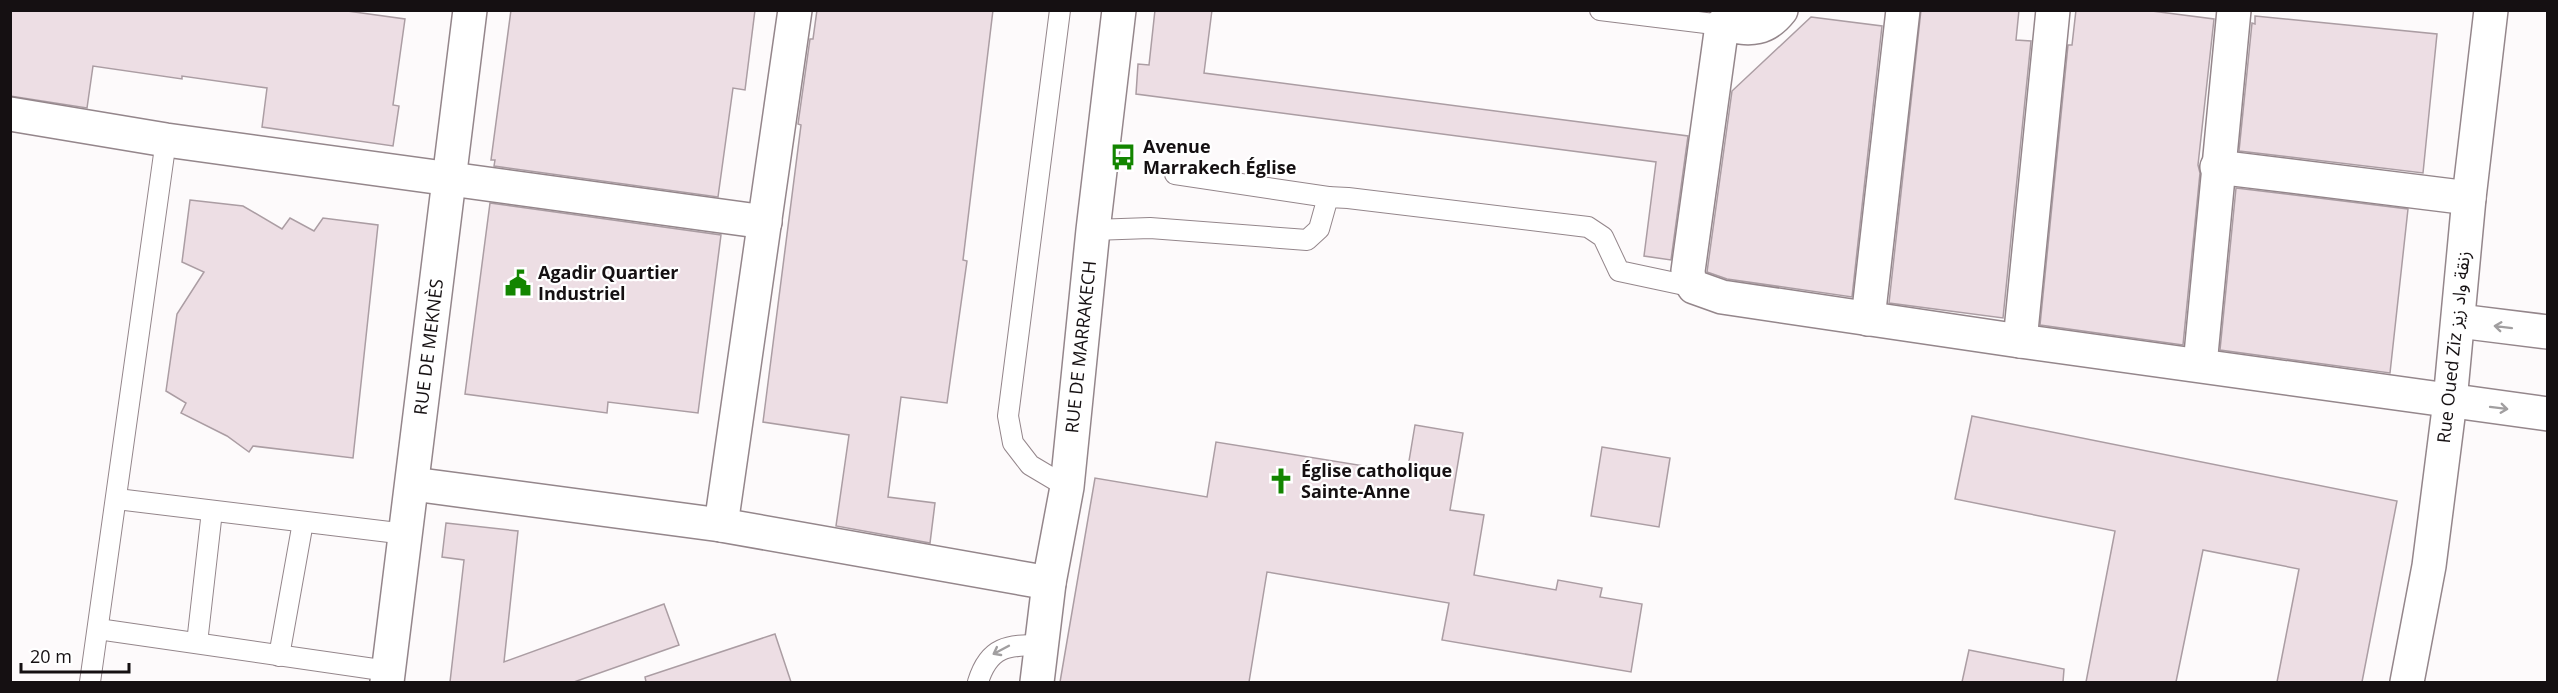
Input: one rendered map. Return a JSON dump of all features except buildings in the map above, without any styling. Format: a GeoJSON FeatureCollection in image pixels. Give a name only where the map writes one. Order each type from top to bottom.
{"type":"FeatureCollection","features":[{"type":"Feature","properties":{"kind":"street","name":"RUE DE MEKNÈS"},"geometry":{"type":"LineString","coordinates":[[388,677],[470,10]]}},
{"type":"Feature","properties":{"kind":"street"},"geometry":{"type":"LineString","coordinates":[[721,525],[795,10]]}},
{"type":"Feature","properties":{"kind":"street","name":"RUE DE MARRAKECH"},"geometry":{"type":"LineString","coordinates":[[1037,682],[1049,583],[1067,487],[1093,230],[1119,10]]}},
{"type":"Feature","properties":{"kind":"street"},"geometry":{"type":"LineString","coordinates":[[1782,10],[1773,21],[1762,27],[1722,25],[1688,272],[1694,287],[1722,297],[1868,319],[2547,414]]}},
{"type":"Feature","properties":{"kind":"street"},"geometry":{"type":"LineString","coordinates":[[1868,319],[1903,10]]}},
{"type":"Feature","properties":{"kind":"street"},"geometry":{"type":"LineString","coordinates":[[2020,341],[2053,10]]}},
{"type":"Feature","properties":{"kind":"street"},"geometry":{"type":"LineString","coordinates":[[2200,365],[2217,167],[2234,10]]}},
{"type":"Feature","properties":{"kind":"street","name":"Rue Oued Ziz زنقة واد زيز"},"geometry":{"type":"LineString","coordinates":[[2407,682],[2429,566],[2450,401],[2469,198],[2491,10]]}},
{"type":"Feature","properties":{"kind":"street"},"geometry":{"type":"LineString","coordinates":[[10,114],[166,140],[765,222]]}},
{"type":"Feature","properties":{"kind":"street"},"geometry":{"type":"LineString","coordinates":[[2217,167],[2469,198]]}},
{"type":"Feature","properties":{"kind":"street"},"geometry":{"type":"LineString","coordinates":[[2458,321],[2547,332]]}},
{"type":"Feature","properties":{"kind":"street"},"geometry":{"type":"LineString","coordinates":[[412,484],[721,525],[1049,583]]}},
{"type":"Feature","properties":{"kind":"lane"},"geometry":{"type":"LineString","coordinates":[[1060,10],[1008,416],[1013,443],[1030,465],[1067,487]]}},
{"type":"Feature","properties":{"kind":"lane"},"geometry":{"type":"LineString","coordinates":[[1600,10],[1722,25]]}},
{"type":"Feature","properties":{"kind":"lane"},"geometry":{"type":"LineString","coordinates":[[90,682],[166,140]]}},
{"type":"Feature","properties":{"kind":"lane"},"geometry":{"type":"LineString","coordinates":[[1175,174],[1328,197],[1588,227],[1603,237],[1619,271],[1694,287]]}},
{"type":"Feature","properties":{"kind":"lane"},"geometry":{"type":"LineString","coordinates":[[1093,230],[1150,228],[1307,240],[1319,229],[1328,197]]}},
{"type":"Feature","properties":{"kind":"lane"},"geometry":{"type":"LineString","coordinates":[[117,499],[406,534]]}},
{"type":"Feature","properties":{"kind":"lane"},"geometry":{"type":"LineString","coordinates":[[196,643],[212,511]]}},
{"type":"Feature","properties":{"kind":"lane"},"geometry":{"type":"LineString","coordinates":[[279,656],[303,522]]}},
{"type":"Feature","properties":{"kind":"lane"},"geometry":{"type":"LineString","coordinates":[[98,629],[279,656],[388,677]]}},
{"type":"Feature","properties":{"kind":"lane"},"geometry":{"type":"LineString","coordinates":[[978,682],[991,656],[1011,645],[1041,645]]}},
{"type":"Feature","properties":{"kind":"place","name":"Avenue Marrakech Église"},"geometry":{"type":"Point","coordinates":[1123,157]}},
{"type":"Feature","properties":{"kind":"place","name":"Agadir Quartier Industriel"},"geometry":{"type":"Point","coordinates":[518,283]}},
{"type":"Feature","properties":{"kind":"place","name":"Église catholique Sainte-Anne"},"geometry":{"type":"Point","coordinates":[1281,481]}}]}
